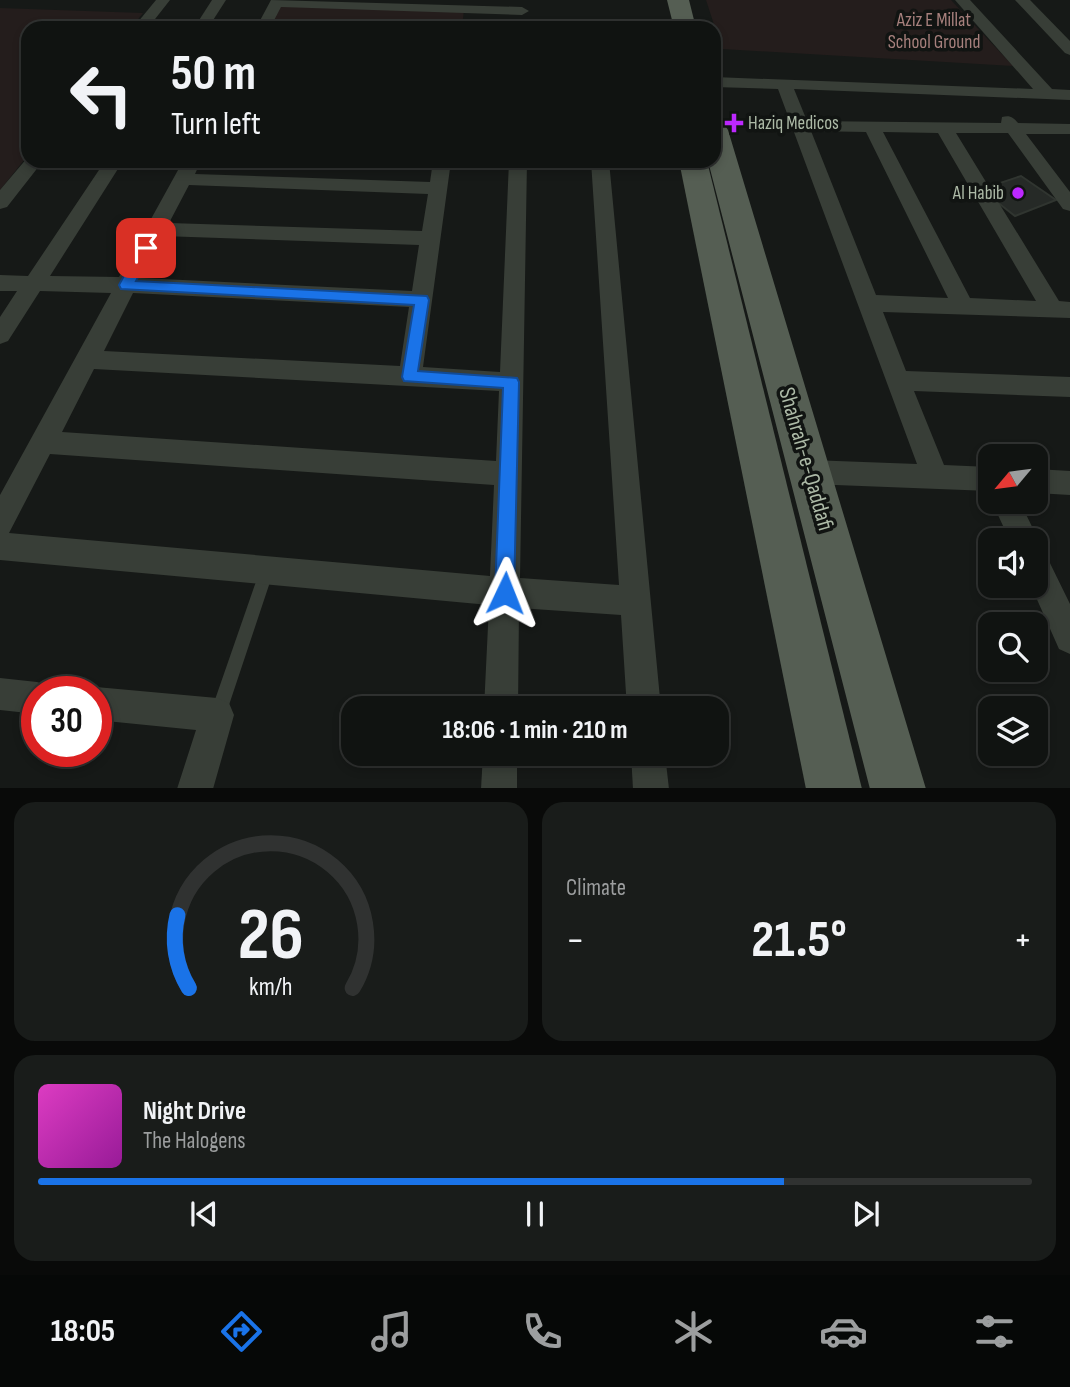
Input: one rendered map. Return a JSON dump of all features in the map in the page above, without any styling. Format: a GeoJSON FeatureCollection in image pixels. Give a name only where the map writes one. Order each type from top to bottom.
{"type":"FeatureCollection","features":[{"type":"Feature","properties":{"kind":"main road"},"geometry":{"type":"LineString","coordinates":[[657,0],[662,21]]}},
{"type":"Feature","properties":{"kind":"main road"},"geometry":{"type":"LineString","coordinates":[[678,0],[683,21]]}},
{"type":"Feature","properties":{"kind":"main road","name":"Shahrah-e-Qaddafi"},"geometry":{"type":"LineString","coordinates":[[721,155],[898,788]]}},
{"type":"Feature","properties":{"kind":"main road","name":"Shahrah-e-Qaddafi"},"geometry":{"type":"LineString","coordinates":[[695,168],[834,788]]}},
{"type":"Feature","properties":{"kind":"street"},"geometry":{"type":"LineString","coordinates":[[146,21],[163,0]]}},
{"type":"Feature","properties":{"kind":"street"},"geometry":{"type":"LineString","coordinates":[[206,21],[219,0]]}},
{"type":"Feature","properties":{"kind":"street"},"geometry":{"type":"LineString","coordinates":[[962,0],[1046,94]]}},
{"type":"Feature","properties":{"kind":"street"},"geometry":{"type":"LineString","coordinates":[[1022,0],[1070,50]]}},
{"type":"Feature","properties":{"kind":"street"},"geometry":{"type":"LineString","coordinates":[[267,21],[277,2],[464,9],[522,6]]}},
{"type":"Feature","properties":{"kind":"street"},"geometry":{"type":"LineString","coordinates":[[463,21],[464,9]]}},
{"type":"Feature","properties":{"kind":"street"},"geometry":{"type":"LineString","coordinates":[[721,82],[1070,95]]}},
{"type":"Feature","properties":{"kind":"street"},"geometry":{"type":"LineString","coordinates":[[783,84],[935,477]]}},
{"type":"Feature","properties":{"kind":"street"},"geometry":{"type":"LineString","coordinates":[[987,92],[1070,205]]}},
{"type":"Feature","properties":{"kind":"street"},"geometry":{"type":"LineString","coordinates":[[800,126],[1070,129]]}},
{"type":"Feature","properties":{"kind":"street"},"geometry":{"type":"LineString","coordinates":[[872,127],[963,306]]}},
{"type":"Feature","properties":{"kind":"street"},"geometry":{"type":"LineString","coordinates":[[944,128],[1061,310]]}},
{"type":"Feature","properties":{"kind":"street"},"geometry":{"type":"LineString","coordinates":[[0,203],[28,168]]}},
{"type":"Feature","properties":{"kind":"street"},"geometry":{"type":"LineString","coordinates":[[0,335],[109,168]]}},
{"type":"Feature","properties":{"kind":"street"},"geometry":{"type":"LineString","coordinates":[[410,377],[441,168]]}},
{"type":"Feature","properties":{"kind":"street"},"geometry":{"type":"LineString","coordinates":[[501,696],[518,168]]}},
{"type":"Feature","properties":{"kind":"street"},"geometry":{"type":"LineString","coordinates":[[601,168],[643,696]]}},
{"type":"Feature","properties":{"kind":"street"},"geometry":{"type":"LineString","coordinates":[[0,523],[188,170],[438,188]]}},
{"type":"Feature","properties":{"kind":"street"},"geometry":{"type":"LineString","coordinates":[[156,229],[431,238]]}},
{"type":"Feature","properties":{"kind":"street"},"geometry":{"type":"LineString","coordinates":[[0,283],[126,285],[422,300]]}},
{"type":"Feature","properties":{"kind":"street"},"geometry":{"type":"LineString","coordinates":[[868,303],[1061,310]]}},
{"type":"Feature","properties":{"kind":"street"},"geometry":{"type":"LineString","coordinates":[[87,359],[511,382]]}},
{"type":"Feature","properties":{"kind":"street"},"geometry":{"type":"LineString","coordinates":[[898,381],[1070,387]]}},
{"type":"Feature","properties":{"kind":"street"},"geometry":{"type":"LineString","coordinates":[[43,442],[508,474]]}},
{"type":"Feature","properties":{"kind":"street"},"geometry":{"type":"LineString","coordinates":[[810,472],[978,479]]}},
{"type":"Feature","properties":{"kind":"street"},"geometry":{"type":"LineString","coordinates":[[1048,481],[1070,482]]}},
{"type":"Feature","properties":{"kind":"street"},"geometry":{"type":"LineString","coordinates":[[0,546],[505,593],[635,601]]}},
{"type":"Feature","properties":{"kind":"street"},"geometry":{"type":"LineString","coordinates":[[1048,585],[1063,609],[1070,638]]}},
{"type":"Feature","properties":{"kind":"street"},"geometry":{"type":"LineString","coordinates":[[0,694],[21,696]]}},
{"type":"Feature","properties":{"kind":"street"},"geometry":{"type":"LineString","coordinates":[[112,705],[217,715],[195,788]]}},
{"type":"Feature","properties":{"kind":"street"},"geometry":{"type":"LineString","coordinates":[[499,788],[500,766]]}},
{"type":"Feature","properties":{"kind":"street"},"geometry":{"type":"LineString","coordinates":[[649,766],[651,788]]}},
{"type":"Feature","properties":{"kind":"lane"},"geometry":{"type":"LineString","coordinates":[[217,715],[267,570]]}},
{"type":"Feature","properties":{"kind":"green space","name":"Aziz E Millat School Ground"},"geometry":{"type":"Polygon","coordinates":[[[706,0],[951,0],[1013,66],[722,49],[721,21],[713,21],[706,0]]]}},
{"type":"Feature","properties":{"kind":"green space"},"geometry":{"type":"Polygon","coordinates":[[[276,3],[464,9],[463,21],[267,21],[276,3]]]}},
{"type":"Feature","properties":{"kind":"green space"},"geometry":{"type":"Polygon","coordinates":[[[0,8],[143,13],[137,21],[21,21],[21,164],[0,190],[0,8]]]}},
{"type":"Feature","properties":{"kind":"building","name":"Al Habib"},"geometry":{"type":"Polygon","coordinates":[[[1021,176],[1056,200],[1015,216],[992,198],[988,187],[1021,176]]]}},
{"type":"Feature","properties":{"kind":"place","name":"Haziq Medicos"},"geometry":{"type":"Point","coordinates":[734,123]}},
{"type":"Feature","properties":{"kind":"place","name":"Al Habib"},"geometry":{"type":"Point","coordinates":[1018,193]}},
{"type":"Feature","properties":{"kind":"route"},"geometry":{"type":"LineString","coordinates":[[146,248],[126,285],[422,300],[410,377],[511,382],[505,593]]}}]}
